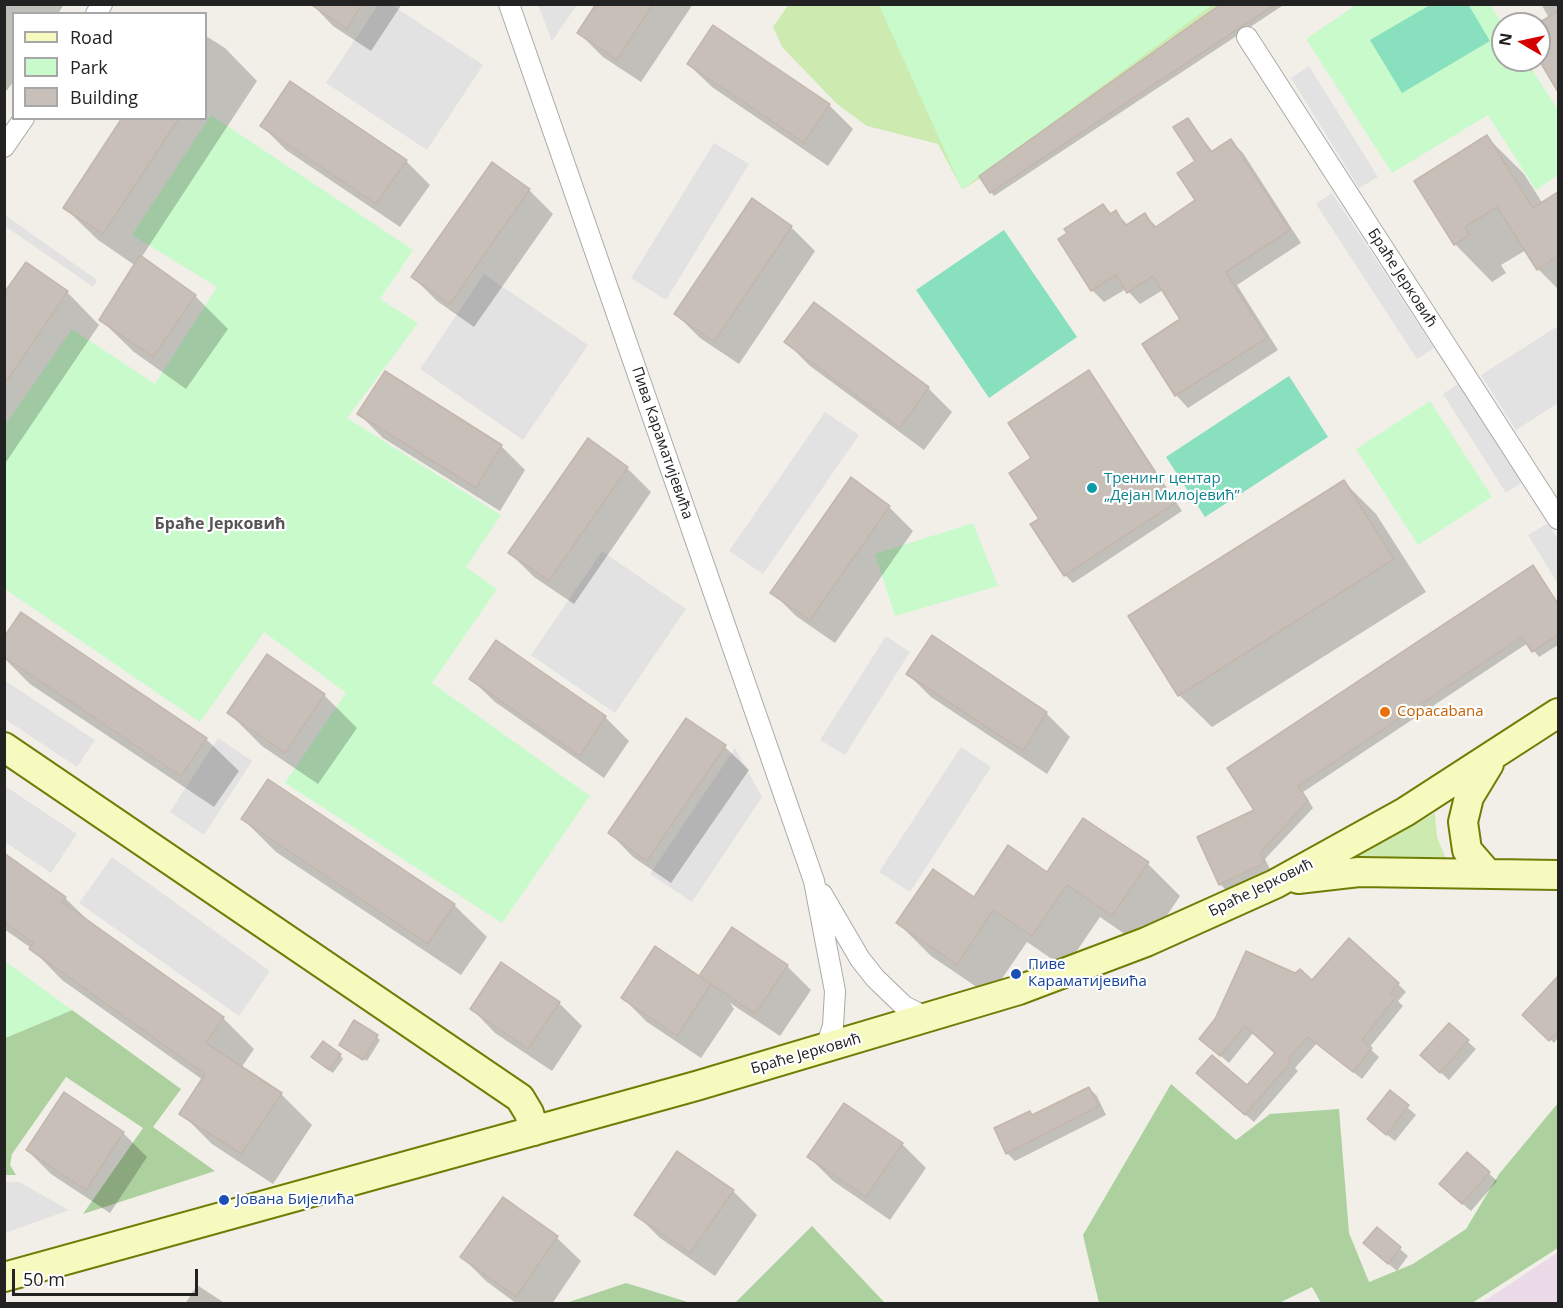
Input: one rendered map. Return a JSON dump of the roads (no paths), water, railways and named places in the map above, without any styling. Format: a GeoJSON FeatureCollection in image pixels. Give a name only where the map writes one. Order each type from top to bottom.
{"type":"FeatureCollection","features":[{"type":"Feature","properties":{"kind":"street","name":"Пива Караматијевића"},"geometry":{"type":"LineString","coordinates":[[509,4],[814,881],[835,991],[833,1026],[825,1050]]}},
{"type":"Feature","properties":{"kind":"street","name":"Браће Јерковић"},"geometry":{"type":"LineString","coordinates":[[1247,37],[1558,519]]}},
{"type":"Feature","properties":{"kind":"street"},"geometry":{"type":"LineString","coordinates":[[4,147],[23,120]]}},
{"type":"Feature","properties":{"kind":"street","name":"Браће Јерковић"},"geometry":{"type":"LineString","coordinates":[[4,1277],[825,1050],[1019,990],[1146,942],[1275,884],[1405,812],[1493,758],[1558,713]]}},
{"type":"Feature","properties":{"kind":"street"},"geometry":{"type":"LineString","coordinates":[[4,747],[520,1098],[529,1113],[534,1131]]}},
{"type":"Feature","properties":{"kind":"street"},"geometry":{"type":"LineString","coordinates":[[1487,873],[1467,850],[1462,822],[1469,797],[1493,758]]}},
{"type":"Feature","properties":{"kind":"street"},"geometry":{"type":"LineString","coordinates":[[1275,884],[1310,877],[1359,872],[1558,875]]}},
{"type":"Feature","properties":{"kind":"street","name":"Пива Караматијевића"},"geometry":{"type":"LineString","coordinates":[[814,881],[860,959],[875,978],[904,1006],[926,1017]]}},
{"type":"Feature","properties":{"kind":"place","name":"Тренинг центар „Дејан Милојевић”"},"geometry":{"type":"Point","coordinates":[1092,488]}},
{"type":"Feature","properties":{"kind":"place","name":"Copacabana"},"geometry":{"type":"Point","coordinates":[1385,712]}},
{"type":"Feature","properties":{"kind":"place","name":"Пиве Караматијевића"},"geometry":{"type":"Point","coordinates":[1016,974]}},
{"type":"Feature","properties":{"kind":"place","name":"Јована Бијелића"},"geometry":{"type":"Point","coordinates":[224,1200]}},
{"type":"Feature","properties":{"kind":"district","name":"Браће Јерковић"},"geometry":{"type":"Point","coordinates":[220,524]}}]}
